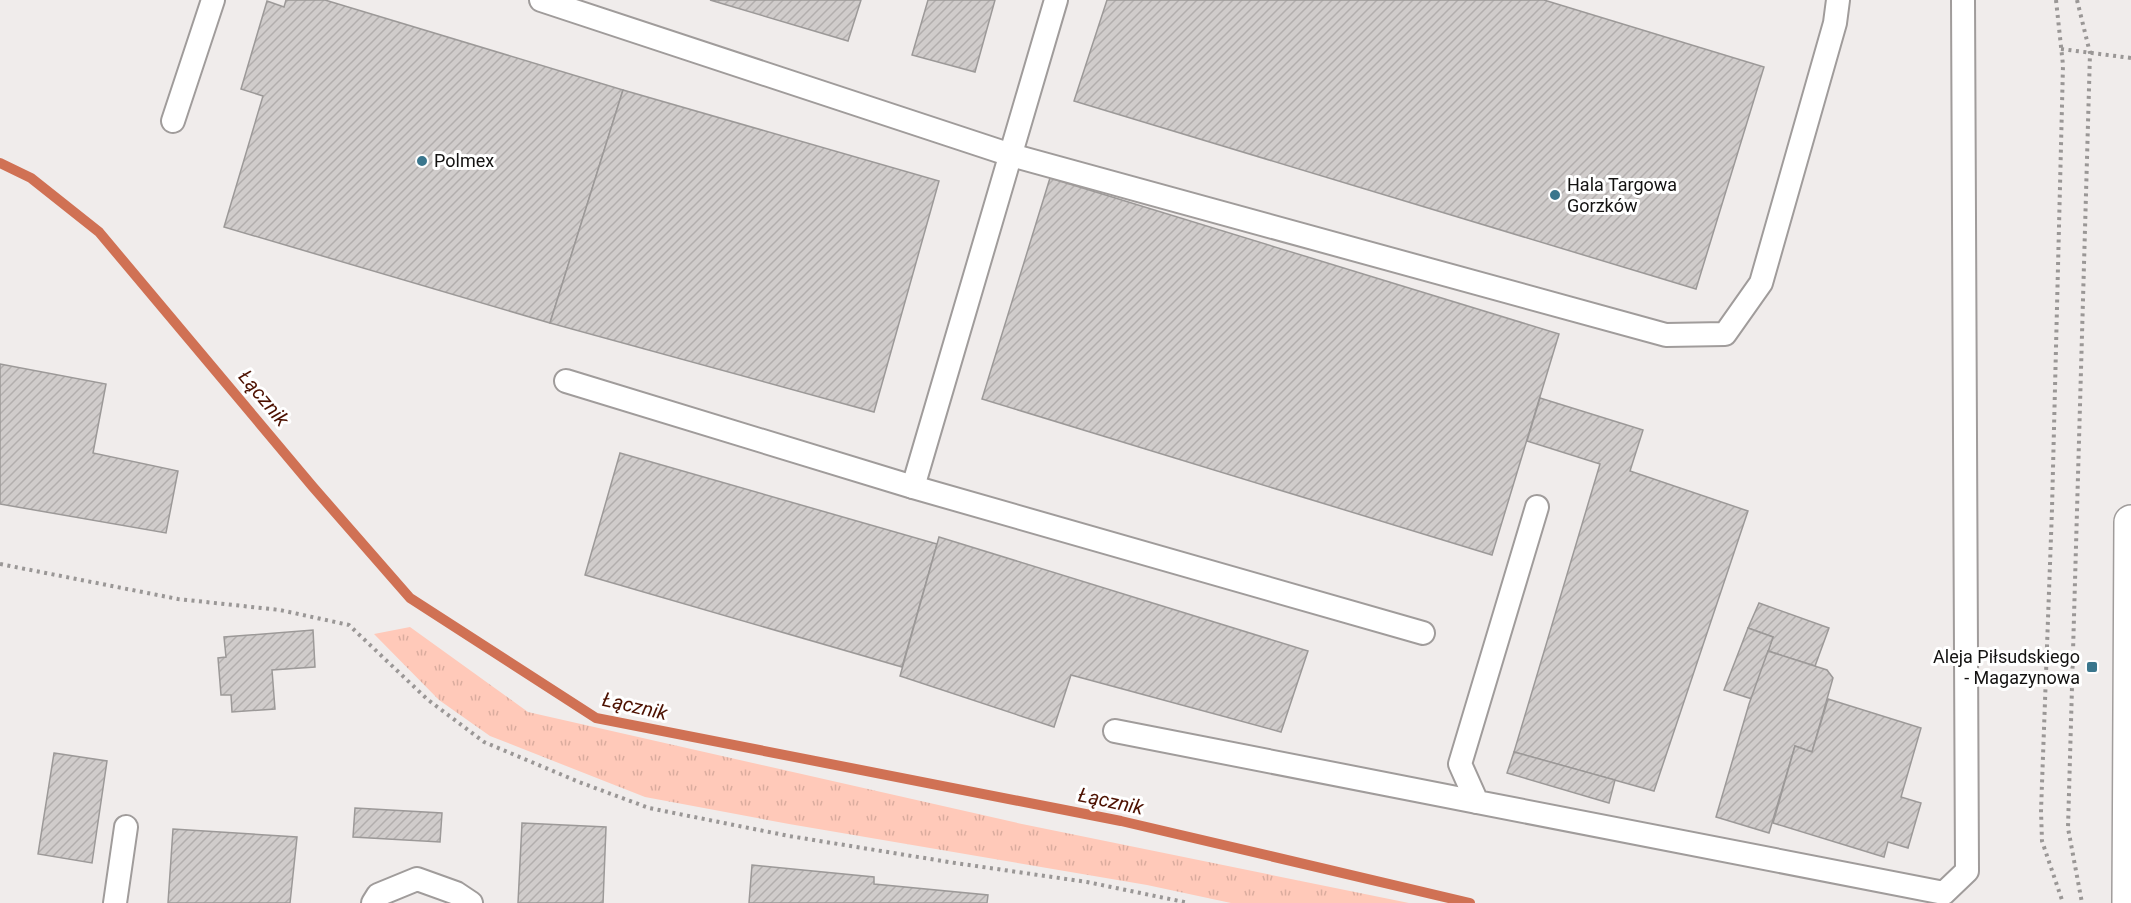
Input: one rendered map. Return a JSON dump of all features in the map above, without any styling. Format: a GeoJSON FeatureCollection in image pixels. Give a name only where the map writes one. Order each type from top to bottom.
{"type":"FeatureCollection","features":[{"type":"Feature","properties":{"kind":"main road"},"geometry":{"type":"LineString","coordinates":[[2129,903],[2131,522]]}},
{"type":"Feature","properties":{"kind":"lane"},"geometry":{"type":"LineString","coordinates":[[173,121],[213,0]]}},
{"type":"Feature","properties":{"kind":"lane"},"geometry":{"type":"LineString","coordinates":[[541,0],[1011,154],[1666,335],[1725,333],[1761,283],[1835,23],[1838,0]]}},
{"type":"Feature","properties":{"kind":"lane"},"geometry":{"type":"LineString","coordinates":[[914,487],[1056,0]]}},
{"type":"Feature","properties":{"kind":"lane"},"geometry":{"type":"LineString","coordinates":[[1115,731],[1944,893],[1967,871],[1963,0]]}},
{"type":"Feature","properties":{"kind":"lane"},"geometry":{"type":"LineString","coordinates":[[566,381],[914,487],[1423,633]]}},
{"type":"Feature","properties":{"kind":"lane"},"geometry":{"type":"LineString","coordinates":[[1477,802],[1461,764],[1537,507]]}},
{"type":"Feature","properties":{"kind":"lane"},"geometry":{"type":"LineString","coordinates":[[115,903],[126,827]]}},
{"type":"Feature","properties":{"kind":"lane"},"geometry":{"type":"LineString","coordinates":[[373,903],[378,895],[417,879],[456,893],[471,903]]}},
{"type":"Feature","properties":{"kind":"path"},"geometry":{"type":"LineString","coordinates":[[2056,0],[2062,76],[2052,509],[2041,810],[2042,841],[2063,903]]}},
{"type":"Feature","properties":{"kind":"path"},"geometry":{"type":"LineString","coordinates":[[2077,0],[2090,53],[2068,828],[2082,903]]}},
{"type":"Feature","properties":{"kind":"path"},"geometry":{"type":"LineString","coordinates":[[2061,49],[2131,58]]}},
{"type":"Feature","properties":{"kind":"path"},"geometry":{"type":"LineString","coordinates":[[0,564],[178,599],[280,610],[349,625],[427,699],[484,742],[579,782],[649,807],[789,836],[1087,882],[1189,903]]}},
{"type":"Feature","properties":{"kind":"green space"},"geometry":{"type":"Polygon","coordinates":[[[410,627],[528,712],[1022,824],[1409,903],[1231,903],[1147,885],[645,797],[490,736],[439,700],[374,634],[410,627]]]}},
{"type":"Feature","properties":{"kind":"building","name":"Polmex"},"geometry":{"type":"Polygon","coordinates":[[[286,0],[325,0],[623,90],[550,323],[224,227],[263,96],[241,89],[267,1],[284,7],[286,0]]]}},
{"type":"Feature","properties":{"kind":"building"},"geometry":{"type":"Polygon","coordinates":[[[710,0],[861,0],[848,41],[710,0]]]}},
{"type":"Feature","properties":{"kind":"building"},"geometry":{"type":"Polygon","coordinates":[[[928,0],[995,0],[975,72],[912,55],[928,0]]]}},
{"type":"Feature","properties":{"kind":"building","name":"Hala Targowa Gorzków"},"geometry":{"type":"Polygon","coordinates":[[[1107,0],[1544,0],[1764,67],[1696,289],[1074,101],[1107,0]]]}},
{"type":"Feature","properties":{"kind":"building"},"geometry":{"type":"Polygon","coordinates":[[[623,90],[939,181],[874,412],[550,323],[623,90]]]}},
{"type":"Feature","properties":{"kind":"building"},"geometry":{"type":"Polygon","coordinates":[[[1050,178],[1559,334],[1492,555],[982,399],[1050,178]]]}},
{"type":"Feature","properties":{"kind":"building"},"geometry":{"type":"Polygon","coordinates":[[[0,364],[106,384],[93,453],[178,471],[166,533],[0,504],[0,364]]]}},
{"type":"Feature","properties":{"kind":"building"},"geometry":{"type":"Polygon","coordinates":[[[1540,398],[1643,430],[1630,471],[1748,511],[1654,791],[1514,752],[1600,464],[1527,441],[1540,398]]]}},
{"type":"Feature","properties":{"kind":"building"},"geometry":{"type":"Polygon","coordinates":[[[620,453],[937,544],[902,667],[585,575],[620,453]]]}},
{"type":"Feature","properties":{"kind":"building"},"geometry":{"type":"Polygon","coordinates":[[[939,537],[1308,651],[1281,732],[1071,675],[1054,727],[900,676],[939,537]]]}},
{"type":"Feature","properties":{"kind":"building"},"geometry":{"type":"Polygon","coordinates":[[[1759,603],[1829,628],[1815,666],[1768,651],[1773,637],[1748,628],[1759,603]]]}},
{"type":"Feature","properties":{"kind":"building"},"geometry":{"type":"Polygon","coordinates":[[[1748,628],[1773,637],[1752,699],[1724,690],[1748,628]]]}},
{"type":"Feature","properties":{"kind":"building"},"geometry":{"type":"Polygon","coordinates":[[[313,630],[315,667],[272,670],[275,709],[232,712],[231,695],[221,695],[218,658],[226,657],[224,637],[313,630]]]}},
{"type":"Feature","properties":{"kind":"building"},"geometry":{"type":"Polygon","coordinates":[[[1768,651],[1827,670],[1833,678],[1812,752],[1795,746],[1769,833],[1716,817],[1749,704],[1768,651]]]}},
{"type":"Feature","properties":{"kind":"building"},"geometry":{"type":"Polygon","coordinates":[[[1828,699],[1921,728],[1901,797],[1921,803],[1908,848],[1888,842],[1884,857],[1773,823],[1795,746],[1812,752],[1828,699]]]}},
{"type":"Feature","properties":{"kind":"building"},"geometry":{"type":"Polygon","coordinates":[[[1514,752],[1615,780],[1609,803],[1507,773],[1514,752]]]}},
{"type":"Feature","properties":{"kind":"building"},"geometry":{"type":"Polygon","coordinates":[[[54,753],[107,761],[92,863],[38,854],[54,753]]]}},
{"type":"Feature","properties":{"kind":"building"},"geometry":{"type":"Polygon","coordinates":[[[355,808],[442,813],[440,842],[353,837],[355,808]]]}},
{"type":"Feature","properties":{"kind":"building"},"geometry":{"type":"Polygon","coordinates":[[[522,823],[606,827],[603,903],[518,903],[522,823]]]}},
{"type":"Feature","properties":{"kind":"building"},"geometry":{"type":"Polygon","coordinates":[[[173,829],[297,837],[290,903],[168,903],[173,829]]]}},
{"type":"Feature","properties":{"kind":"building"},"geometry":{"type":"Polygon","coordinates":[[[752,865],[874,877],[874,884],[988,895],[987,903],[749,903],[752,865]]]}},
{"type":"Feature","properties":{"kind":"waterway","name":"Łącznik"},"geometry":{"type":"LineString","coordinates":[[0,163],[31,178],[99,232],[313,487],[410,598],[596,718],[1121,821],[1470,903]]}},
{"type":"Feature","properties":{"kind":"place","name":"Polmex"},"geometry":{"type":"Point","coordinates":[422,161]}},
{"type":"Feature","properties":{"kind":"place","name":"Hala Targowa Gorzków"},"geometry":{"type":"Point","coordinates":[1555,195]}},
{"type":"Feature","properties":{"kind":"place","name":"Aleja Piłsudskiego - Magazynowa"},"geometry":{"type":"Point","coordinates":[2092,667]}}]}
